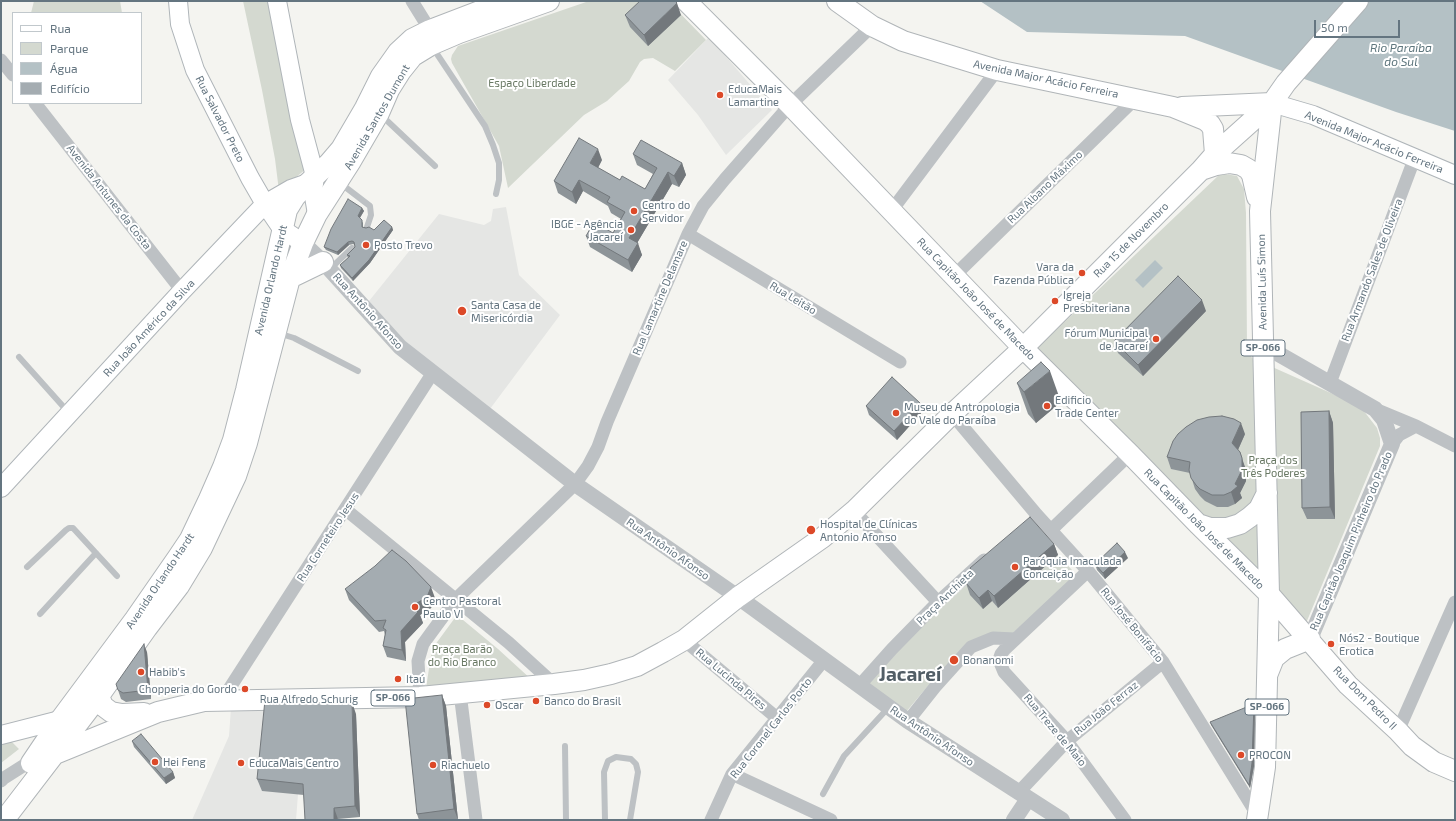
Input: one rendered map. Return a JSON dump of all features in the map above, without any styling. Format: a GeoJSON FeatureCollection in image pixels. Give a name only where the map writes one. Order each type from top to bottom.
{"type":"FeatureCollection","features":[{"type":"Feature","properties":{"kind":"main road","name":"Rua Salvador Preto"},"geometry":{"type":"LineString","coordinates":[[178,1],[180,24],[195,70],[250,178],[282,229]]}},
{"type":"Feature","properties":{"kind":"main road"},"geometry":{"type":"LineString","coordinates":[[277,1],[312,180],[317,214]]}},
{"type":"Feature","properties":{"kind":"main road","name":"Avenida Santos Dumont"},"geometry":{"type":"LineString","coordinates":[[303,243],[317,214],[351,161],[379,113],[389,90],[413,56],[431,37],[506,1]]}},
{"type":"Feature","properties":{"kind":"main road","name":"Avenida Santos Dumont"},"geometry":{"type":"LineString","coordinates":[[312,180],[329,164],[341,149],[365,108],[381,76],[398,52],[412,39],[459,33],[550,1]]}},
{"type":"Feature","properties":{"kind":"main road","name":"Rua Capitão João José de Macedo"},"geometry":{"type":"LineString","coordinates":[[687,1],[892,210],[1023,348],[1269,594]]}},
{"type":"Feature","properties":{"kind":"main road","name":"Avenida Major Acácio Ferreira"},"geometry":{"type":"LineString","coordinates":[[837,1],[872,26],[903,41],[997,70],[1173,107],[1205,120],[1210,124],[1213,129],[1215,154]]}},
{"type":"Feature","properties":{"kind":"main road","name":"SP-066"},"geometry":{"type":"LineString","coordinates":[[1272,103],[1286,83],[1358,1]]}},
{"type":"Feature","properties":{"kind":"main road","name":"Avenida Major Acácio Ferreira"},"geometry":{"type":"LineString","coordinates":[[1173,107],[1272,103],[1313,115],[1455,175]]}},
{"type":"Feature","properties":{"kind":"main road","name":"Rua 15 de Novembro"},"geometry":{"type":"LineString","coordinates":[[738,597],[822,538],[854,512],[952,414],[1023,348],[1201,170],[1215,154],[1272,103]]}},
{"type":"Feature","properties":{"kind":"main road","name":"Avenida Luís Simon"},"geometry":{"type":"LineString","coordinates":[[1257,818],[1265,767],[1269,594],[1260,211],[1272,103]]}},
{"type":"Feature","properties":{"kind":"main road"},"geometry":{"type":"LineString","coordinates":[[1201,170],[1216,165],[1229,163],[1241,165],[1248,169],[1252,175],[1260,211]]}},
{"type":"Feature","properties":{"kind":"main road","name":"Rua João Américo da Silva"},"geometry":{"type":"LineString","coordinates":[[1,488],[182,291],[265,204],[291,188],[312,180]]}},
{"type":"Feature","properties":{"kind":"main road","name":"Avenida Orlando Hardt"},"geometry":{"type":"LineString","coordinates":[[1,801],[34,759],[60,720],[135,619],[190,539],[223,467],[230,447],[246,390],[287,210],[295,197],[312,180]]}},
{"type":"Feature","properties":{"kind":"main road"},"geometry":{"type":"LineString","coordinates":[[282,229],[303,243]]}},
{"type":"Feature","properties":{"kind":"main road","name":"Avenida Orlando Hardt"},"geometry":{"type":"LineString","coordinates":[[4,820],[83,718],[179,586],[202,548],[236,476],[247,443],[290,278],[303,243]]}},
{"type":"Feature","properties":{"kind":"main road"},"geometry":{"type":"LineString","coordinates":[[290,278],[326,265]]}},
{"type":"Feature","properties":{"kind":"main road"},"geometry":{"type":"LineString","coordinates":[[1198,524],[1210,528],[1226,528],[1240,524],[1259,509],[1267,493]]}},
{"type":"Feature","properties":{"kind":"main road","name":"Rua Dom Pedro II"},"geometry":{"type":"LineString","coordinates":[[1269,594],[1310,639],[1348,685],[1412,746],[1434,762],[1455,771]]}},
{"type":"Feature","properties":{"kind":"main road","name":"Rua Alfredo Schurig"},"geometry":{"type":"LineString","coordinates":[[34,759],[55,754],[158,712],[204,701],[420,697],[591,679],[637,666],[684,640],[738,597]]}},
{"type":"Feature","properties":{"kind":"main road"},"geometry":{"type":"LineString","coordinates":[[1268,675],[1274,658],[1285,649],[1310,639]]}},
{"type":"Feature","properties":{"kind":"main road"},"geometry":{"type":"LineString","coordinates":[[99,696],[103,706],[111,712],[122,714],[158,712]]}},
{"type":"Feature","properties":{"kind":"main road"},"geometry":{"type":"LineString","coordinates":[[1,735],[60,720],[83,718]]}},
{"type":"Feature","properties":{"kind":"street"},"geometry":{"type":"LineString","coordinates":[[412,1],[431,37]]}},
{"type":"Feature","properties":{"kind":"street","name":"Rua Lamartine Delamare"},"geometry":{"type":"LineString","coordinates":[[456,599],[574,484],[588,466],[598,447],[607,422],[688,234],[703,206],[790,105],[872,26]]}},
{"type":"Feature","properties":{"kind":"street"},"geometry":{"type":"LineString","coordinates":[[1,60],[12,74]]}},
{"type":"Feature","properties":{"kind":"street"},"geometry":{"type":"LineString","coordinates":[[892,210],[997,70]]}},
{"type":"Feature","properties":{"kind":"street","name":"Rua Albano Máximo"},"geometry":{"type":"LineString","coordinates":[[954,276],[1136,98]]}},
{"type":"Feature","properties":{"kind":"street","name":"Avenida Antunes da Costa"},"geometry":{"type":"LineString","coordinates":[[36,104],[182,291]]}},
{"type":"Feature","properties":{"kind":"street","name":"Rua Armando Sales de Oliveira"},"geometry":{"type":"LineString","coordinates":[[1330,383],[1415,157]]}},
{"type":"Feature","properties":{"kind":"street","name":"Rua Leitão"},"geometry":{"type":"LineString","coordinates":[[688,234],[900,362]]}},
{"type":"Feature","properties":{"kind":"street","name":"Rua Antônio Afonso"},"geometry":{"type":"LineString","coordinates":[[303,243],[326,265],[400,347],[432,374],[574,484],[738,597],[908,721],[1062,820]]}},
{"type":"Feature","properties":{"kind":"street"},"geometry":{"type":"LineString","coordinates":[[1263,346],[1375,409],[1416,426],[1455,446]]}},
{"type":"Feature","properties":{"kind":"street","name":"Rua Corneteiro Jesus"},"geometry":{"type":"LineString","coordinates":[[222,700],[432,374]]}},
{"type":"Feature","properties":{"kind":"street","name":"Rua Capitão Joaquim Pinheiro do Prado"},"geometry":{"type":"LineString","coordinates":[[1375,409],[1384,420],[1392,444]]}},
{"type":"Feature","properties":{"kind":"street","name":"Rua José Bonifácio"},"geometry":{"type":"LineString","coordinates":[[952,414],[1037,515],[1088,571],[1163,662],[1257,818]]}},
{"type":"Feature","properties":{"kind":"street","name":"Rua Capitão Joaquim Pinheiro do Prado"},"geometry":{"type":"LineString","coordinates":[[1310,639],[1392,444],[1399,435],[1416,426]]}},
{"type":"Feature","properties":{"kind":"street"},"geometry":{"type":"LineString","coordinates":[[1050,530],[1130,454]]}},
{"type":"Feature","properties":{"kind":"street"},"geometry":{"type":"LineString","coordinates":[[345,509],[509,643],[554,684]]}},
{"type":"Feature","properties":{"kind":"street"},"geometry":{"type":"LineString","coordinates":[[854,512],[938,602]]}},
{"type":"Feature","properties":{"kind":"street"},"geometry":{"type":"LineString","coordinates":[[1025,525],[1037,515]]}},
{"type":"Feature","properties":{"kind":"street","name":"Praça Anchieta"},"geometry":{"type":"LineString","coordinates":[[859,686],[892,649],[938,602],[995,551]]}},
{"type":"Feature","properties":{"kind":"street"},"geometry":{"type":"LineString","coordinates":[[908,721],[935,687],[971,647],[994,638],[1015,639],[1088,571]]}},
{"type":"Feature","properties":{"kind":"street"},"geometry":{"type":"LineString","coordinates":[[420,697],[418,661],[423,644],[456,599]]}},
{"type":"Feature","properties":{"kind":"street"},"geometry":{"type":"LineString","coordinates":[[1398,731],[1454,606]]}},
{"type":"Feature","properties":{"kind":"street","name":"Rua Treze de Maio"},"geometry":{"type":"LineString","coordinates":[[1015,639],[1001,654],[999,660],[1004,672],[1067,741],[1125,820]]}},
{"type":"Feature","properties":{"kind":"street","name":"Rua Lucinda Pires"},"geometry":{"type":"LineString","coordinates":[[684,640],[777,718]]}},
{"type":"Feature","properties":{"kind":"street","name":"Rua Coronel Carlos Porto"},"geometry":{"type":"LineString","coordinates":[[711,820],[732,774],[824,660]]}},
{"type":"Feature","properties":{"kind":"street","name":"Rua João Ferraz"},"geometry":{"type":"LineString","coordinates":[[1023,796],[1067,741],[1163,662]]}},
{"type":"Feature","properties":{"kind":"street"},"geometry":{"type":"LineString","coordinates":[[460,693],[476,820]]}},
{"type":"Feature","properties":{"kind":"street"},"geometry":{"type":"LineString","coordinates":[[1,781],[34,759]]}},
{"type":"Feature","properties":{"kind":"street"},"geometry":{"type":"LineString","coordinates":[[732,774],[831,820]]}},
{"type":"Feature","properties":{"kind":"street"},"geometry":{"type":"LineString","coordinates":[[1014,820],[1023,796]]}},
{"type":"Feature","properties":{"kind":"lane"},"geometry":{"type":"LineString","coordinates":[[431,37],[485,126],[493,144],[498,163],[499,180],[496,194]]}},
{"type":"Feature","properties":{"kind":"lane"},"geometry":{"type":"LineString","coordinates":[[379,113],[435,166]]}},
{"type":"Feature","properties":{"kind":"lane"},"geometry":{"type":"LineString","coordinates":[[338,181],[370,206],[371,215],[367,227]]}},
{"type":"Feature","properties":{"kind":"lane"},"geometry":{"type":"LineString","coordinates":[[326,265],[352,248]]}},
{"type":"Feature","properties":{"kind":"lane"},"geometry":{"type":"LineString","coordinates":[[276,332],[294,338],[358,371]]}},
{"type":"Feature","properties":{"kind":"lane"},"geometry":{"type":"LineString","coordinates":[[19,357],[70,414]]}},
{"type":"Feature","properties":{"kind":"lane"},"geometry":{"type":"LineString","coordinates":[[27,567],[69,528],[76,530],[117,576]]}},
{"type":"Feature","properties":{"kind":"lane"},"geometry":{"type":"LineString","coordinates":[[40,614],[96,552]]}},
{"type":"Feature","properties":{"kind":"lane"},"geometry":{"type":"LineString","coordinates":[[822,794],[844,756],[889,707]]}},
{"type":"Feature","properties":{"kind":"lane"},"geometry":{"type":"LineString","coordinates":[[565,746],[566,820]]}},
{"type":"Feature","properties":{"kind":"lane"},"geometry":{"type":"LineString","coordinates":[[605,820],[604,772],[608,761],[616,757],[631,759],[636,764],[638,772],[630,820]]}},
{"type":"Feature","properties":{"kind":"shaded area","name":"EducaMais Lamartine"},"geometry":{"type":"Polygon","coordinates":[[[709,37],[772,110],[726,155],[698,115],[668,80],[709,37]]]}},
{"type":"Feature","properties":{"kind":"shaded area","name":"Santa Casa de Misericórdia"},"geometry":{"type":"Polygon","coordinates":[[[506,207],[519,275],[560,315],[487,413],[365,306],[439,214],[484,225],[491,221],[493,209],[506,207]]]}},
{"type":"Feature","properties":{"kind":"shaded area","name":"EducaMais Centro"},"geometry":{"type":"Polygon","coordinates":[[[231,708],[269,711],[298,794],[296,820],[192,820],[229,736],[231,708]]]}},
{"type":"Feature","properties":{"kind":"green space"},"geometry":{"type":"Polygon","coordinates":[[[34,1],[120,1],[122,12],[31,12],[34,1]]]}},
{"type":"Feature","properties":{"kind":"green space"},"geometry":{"type":"Polygon","coordinates":[[[243,1],[273,1],[306,169],[279,191],[275,159],[262,90],[243,1]]]}},
{"type":"Feature","properties":{"kind":"green space","name":"Espaço Liberdade"},"geometry":{"type":"Polygon","coordinates":[[[589,1],[668,1],[706,40],[675,71],[653,58],[644,59],[640,62],[629,81],[607,101],[584,115],[508,188],[499,146],[452,63],[452,55],[458,46],[589,1]]]}},
{"type":"Feature","properties":{"kind":"green space","name":"Praça dos Três Poderes"},"geometry":{"type":"Polygon","coordinates":[[[1225,174],[1237,176],[1244,189],[1246,213],[1247,348],[1252,358],[1360,406],[1377,428],[1380,438],[1380,446],[1304,628],[1034,351],[1219,175],[1225,174]]]}},
{"type":"Feature","properties":{"kind":"green space"},"geometry":{"type":"Polygon","coordinates":[[[1058,555],[1072,570],[1071,580],[1012,634],[992,633],[932,681],[906,712],[866,686],[926,618],[949,601],[973,579],[983,609],[992,601],[998,608],[1058,555]]]}},
{"type":"Feature","properties":{"kind":"green space","name":"Praça Barão do Rio Branco"},"geometry":{"type":"Polygon","coordinates":[[[457,615],[532,680],[426,688],[432,649],[457,615]]]}},
{"type":"Feature","properties":{"kind":"green space"},"geometry":{"type":"Polygon","coordinates":[[[10,740],[19,749],[1,763],[1,744],[10,740]]]}},
{"type":"Feature","properties":{"kind":"water","name":"Rio Paraíba do Sul"},"geometry":{"type":"Polygon","coordinates":[[[980,1],[1455,1],[1455,131],[1396,112],[1185,36],[1027,32],[980,1]]]}},
{"type":"Feature","properties":{"kind":"water"},"geometry":{"type":"Polygon","coordinates":[[[1155,260],[1163,268],[1143,288],[1135,280],[1155,260]]]}},
{"type":"Feature","properties":{"kind":"building"},"geometry":{"type":"Polygon","coordinates":[[[640,1],[675,1],[677,3],[644,35],[625,15],[640,1]]]}},
{"type":"Feature","properties":{"kind":"building"},"geometry":{"type":"Polygon","coordinates":[[[579,138],[598,149],[590,163],[620,180],[622,176],[645,189],[657,168],[633,154],[641,140],[682,163],[674,176],[668,172],[629,238],[638,243],[628,260],[586,236],[594,222],[613,233],[625,212],[607,202],[610,197],[579,180],[572,192],[554,181],[579,138]]]}},
{"type":"Feature","properties":{"kind":"building","name":"Posto Trevo"},"geometry":{"type":"Polygon","coordinates":[[[348,199],[362,208],[358,216],[362,220],[362,227],[369,227],[374,230],[384,220],[392,227],[369,260],[352,278],[340,265],[350,256],[347,255],[355,247],[354,242],[348,242],[337,252],[324,247],[331,229],[348,199]]]}},
{"type":"Feature","properties":{"kind":"building","name":"Fórum Municipal de Jacareí"},"geometry":{"type":"Polygon","coordinates":[[[1178,276],[1202,300],[1138,365],[1114,341],[1178,276]]]}},
{"type":"Feature","properties":{"kind":"building"},"geometry":{"type":"Polygon","coordinates":[[[1041,362],[1050,371],[1024,392],[1017,383],[1041,362]]]}},
{"type":"Feature","properties":{"kind":"building","name":"Museu de Antropologia do Vale do Paraíba"},"geometry":{"type":"Polygon","coordinates":[[[892,377],[920,403],[894,431],[866,406],[892,377]]]}},
{"type":"Feature","properties":{"kind":"building"},"geometry":{"type":"Polygon","coordinates":[[[1329,411],[1330,507],[1302,508],[1301,412],[1329,411]]]}},
{"type":"Feature","properties":{"kind":"building"},"geometry":{"type":"Polygon","coordinates":[[[1222,416],[1234,419],[1241,423],[1232,443],[1240,452],[1242,458],[1242,470],[1235,484],[1238,486],[1231,492],[1224,495],[1212,495],[1200,489],[1191,478],[1189,470],[1190,462],[1167,457],[1173,441],[1186,427],[1197,420],[1222,416]]]}},
{"type":"Feature","properties":{"kind":"building","name":"Paróquia Imaculada Conceição"},"geometry":{"type":"Polygon","coordinates":[[[1030,517],[1054,544],[994,596],[988,590],[979,598],[966,583],[976,575],[970,568],[1030,517]]]}},
{"type":"Feature","properties":{"kind":"building"},"geometry":{"type":"Polygon","coordinates":[[[1117,543],[1125,552],[1103,573],[1095,564],[1117,543]]]}},
{"type":"Feature","properties":{"kind":"building"},"geometry":{"type":"Polygon","coordinates":[[[392,550],[406,561],[431,587],[427,597],[412,606],[418,612],[401,631],[402,650],[383,646],[386,630],[383,628],[386,620],[375,621],[345,589],[375,566],[392,550]]]}},
{"type":"Feature","properties":{"kind":"building"},"geometry":{"type":"Polygon","coordinates":[[[144,644],[148,690],[123,693],[118,690],[116,684],[144,644]]]}},
{"type":"Feature","properties":{"kind":"building","name":"Riachuelo"},"geometry":{"type":"Polygon","coordinates":[[[442,695],[454,809],[417,814],[405,699],[442,695]]]}},
{"type":"Feature","properties":{"kind":"building"},"geometry":{"type":"Polygon","coordinates":[[[265,700],[299,703],[352,702],[355,806],[334,808],[334,820],[305,820],[303,784],[257,779],[265,700]]]}},
{"type":"Feature","properties":{"kind":"building","name":"PROCON"},"geometry":{"type":"Polygon","coordinates":[[[1254,704],[1252,763],[1249,785],[1210,722],[1254,704]]]}},
{"type":"Feature","properties":{"kind":"building","name":"Hei Feng"},"geometry":{"type":"Polygon","coordinates":[[[141,734],[173,772],[164,778],[132,741],[141,734]]]}},
{"type":"Feature","properties":{"kind":"place","name":"EducaMais Lamartine"},"geometry":{"type":"Point","coordinates":[720,95]}},
{"type":"Feature","properties":{"kind":"place","name":"Centro do Servidor"},"geometry":{"type":"Point","coordinates":[634,211]}},
{"type":"Feature","properties":{"kind":"place","name":"IBGE - Agência Jacareí"},"geometry":{"type":"Point","coordinates":[631,230]}},
{"type":"Feature","properties":{"kind":"place","name":"Posto Trevo"},"geometry":{"type":"Point","coordinates":[366,245]}},
{"type":"Feature","properties":{"kind":"place","name":"Vara da Fazenda Pública"},"geometry":{"type":"Point","coordinates":[1082,273]}},
{"type":"Feature","properties":{"kind":"place","name":"Igreja Presbiteriana"},"geometry":{"type":"Point","coordinates":[1055,301]}},
{"type":"Feature","properties":{"kind":"place","name":"Santa Casa de Misericórdia"},"geometry":{"type":"Point","coordinates":[462,311]}},
{"type":"Feature","properties":{"kind":"place","name":"Fórum Municipal de Jacareí"},"geometry":{"type":"Point","coordinates":[1156,339]}},
{"type":"Feature","properties":{"kind":"place","name":"Edificio Trade Center"},"geometry":{"type":"Point","coordinates":[1047,406]}},
{"type":"Feature","properties":{"kind":"place","name":"Museu de Antropologia do Vale do Paraíba"},"geometry":{"type":"Point","coordinates":[896,413]}},
{"type":"Feature","properties":{"kind":"place","name":"Hospital de Clínicas Antonio Afonso"},"geometry":{"type":"Point","coordinates":[811,530]}},
{"type":"Feature","properties":{"kind":"place","name":"Paróquia Imaculada Conceição"},"geometry":{"type":"Point","coordinates":[1015,567]}},
{"type":"Feature","properties":{"kind":"place","name":"Centro Pastoral Paulo VI"},"geometry":{"type":"Point","coordinates":[415,607]}},
{"type":"Feature","properties":{"kind":"place","name":"Nós2 - Boutique Erotica"},"geometry":{"type":"Point","coordinates":[1331,644]}},
{"type":"Feature","properties":{"kind":"place","name":"Bonanomi"},"geometry":{"type":"Point","coordinates":[954,660]}},
{"type":"Feature","properties":{"kind":"place","name":"Habib's"},"geometry":{"type":"Point","coordinates":[141,672]}},
{"type":"Feature","properties":{"kind":"place","name":"Itaú"},"geometry":{"type":"Point","coordinates":[398,679]}},
{"type":"Feature","properties":{"kind":"place","name":"Chopperia do Gordo"},"geometry":{"type":"Point","coordinates":[245,689]}},
{"type":"Feature","properties":{"kind":"place","name":"Banco do Brasil"},"geometry":{"type":"Point","coordinates":[536,701]}},
{"type":"Feature","properties":{"kind":"place","name":"Oscar"},"geometry":{"type":"Point","coordinates":[487,705]}},
{"type":"Feature","properties":{"kind":"place","name":"PROCON"},"geometry":{"type":"Point","coordinates":[1241,755]}},
{"type":"Feature","properties":{"kind":"place","name":"Hei Feng"},"geometry":{"type":"Point","coordinates":[155,762]}},
{"type":"Feature","properties":{"kind":"place","name":"EducaMais Centro"},"geometry":{"type":"Point","coordinates":[241,763]}},
{"type":"Feature","properties":{"kind":"place","name":"Riachuelo"},"geometry":{"type":"Point","coordinates":[433,765]}},
{"type":"Feature","properties":{"kind":"district","name":"Jacareí"},"geometry":{"type":"Point","coordinates":[910,675]}}]}
